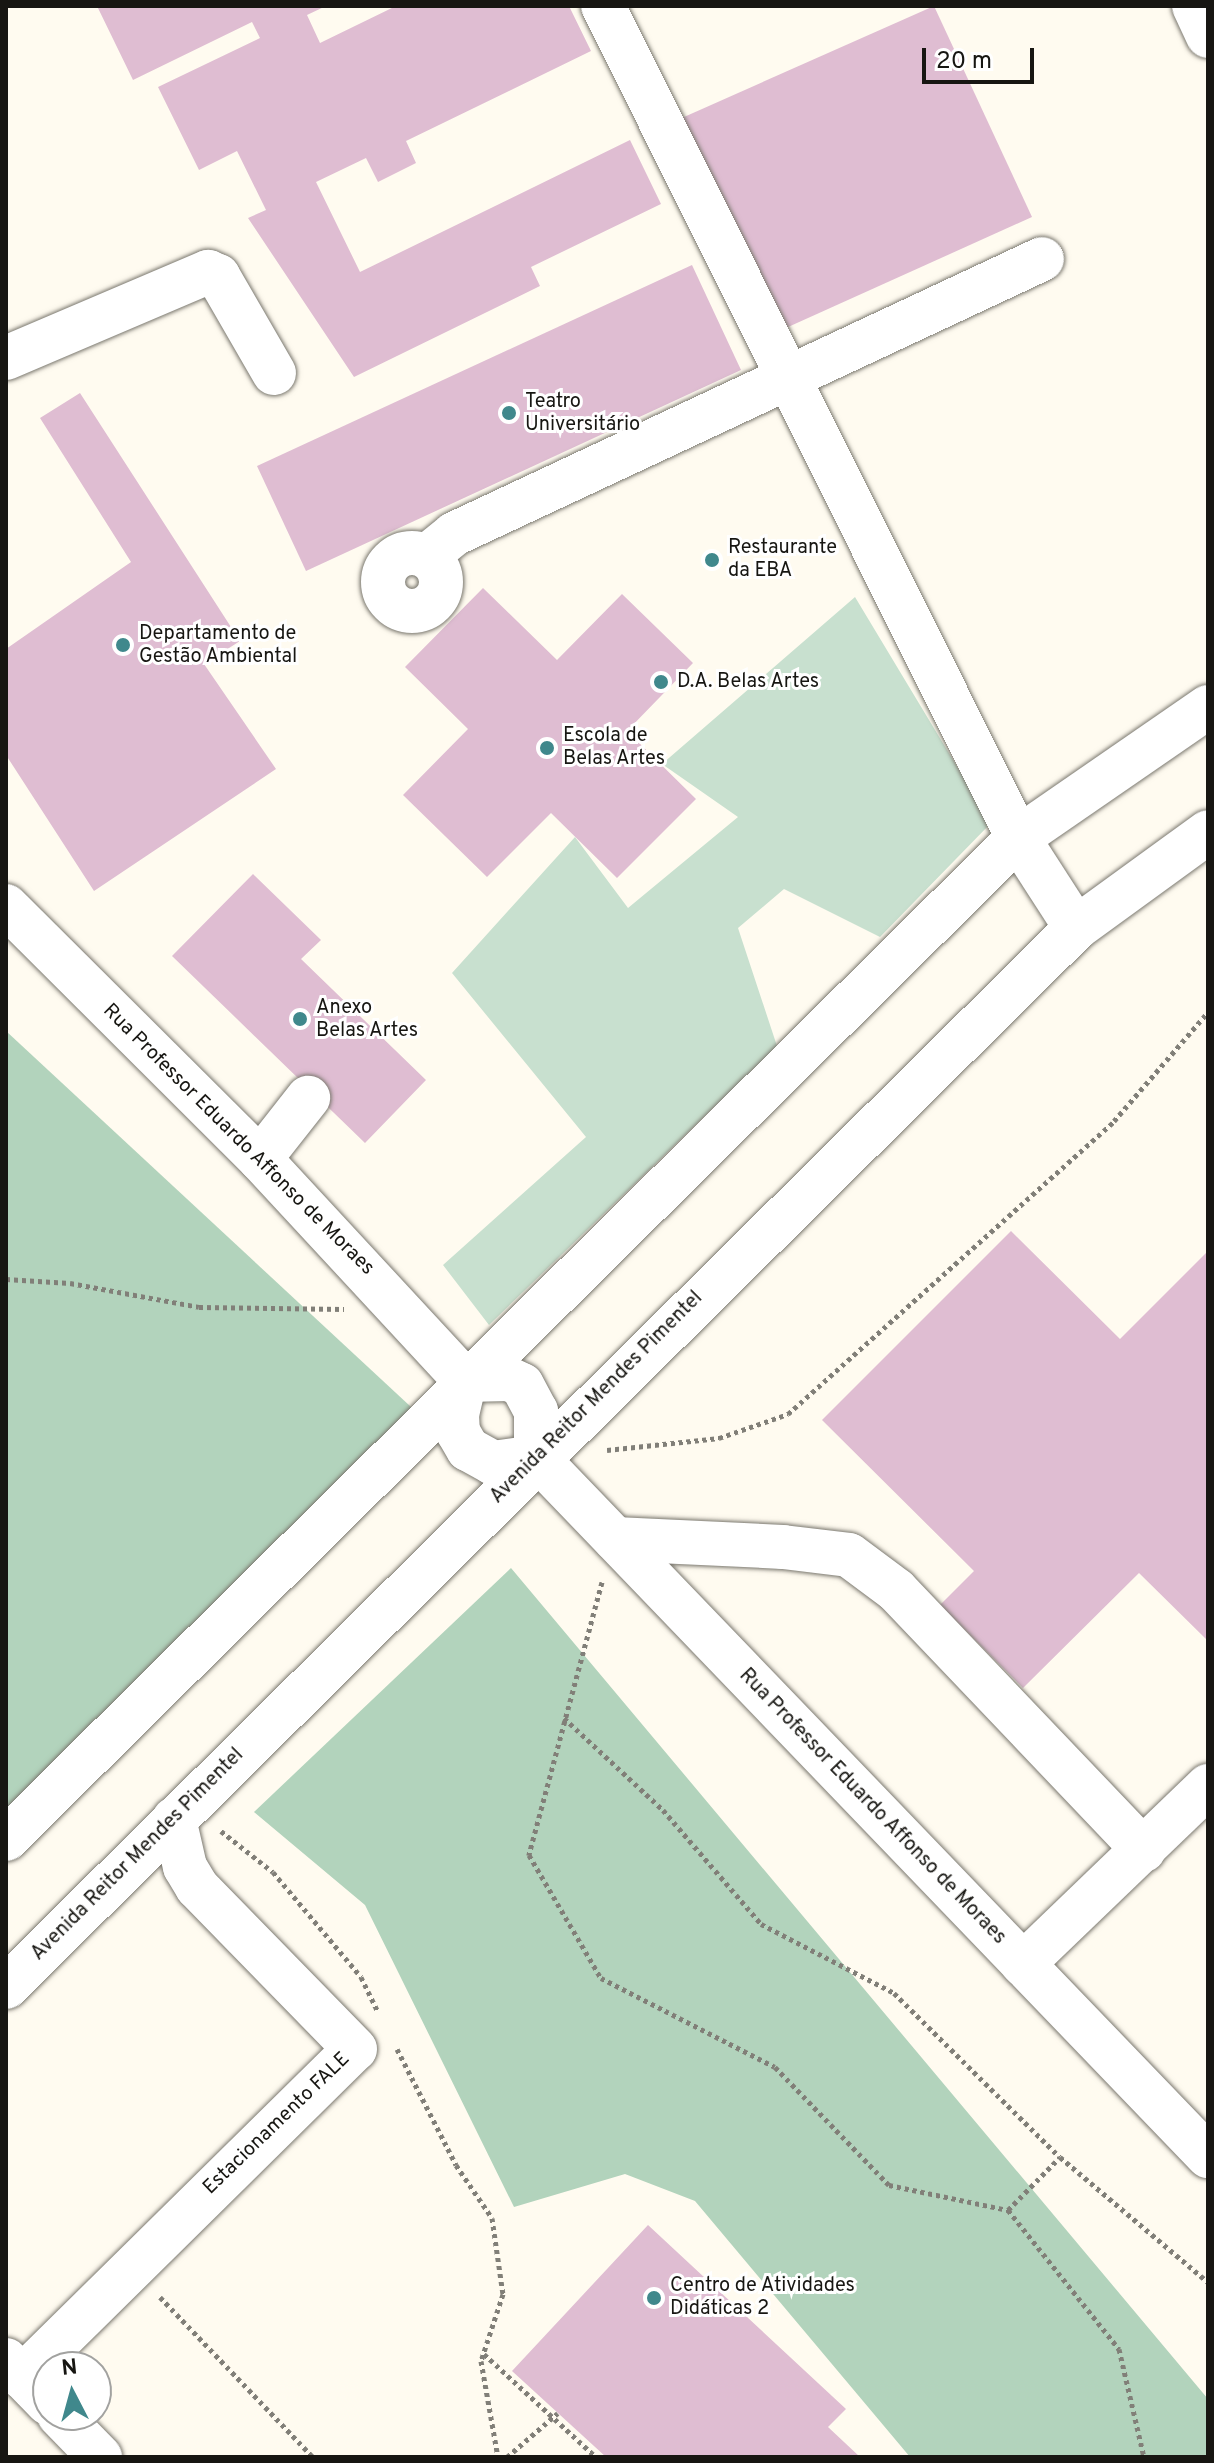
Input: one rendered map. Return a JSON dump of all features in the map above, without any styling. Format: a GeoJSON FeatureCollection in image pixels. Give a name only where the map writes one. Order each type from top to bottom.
{"type":"FeatureCollection","features":[{"type":"Feature","properties":{"kind":"main road"},"geometry":{"type":"LineString","coordinates":[[603,6],[1018,838],[1076,928]]}},
{"type":"Feature","properties":{"kind":"main road"},"geometry":{"type":"LineString","coordinates":[[1194,6],[1208,36]]}},
{"type":"Feature","properties":{"kind":"main road"},"geometry":{"type":"LineString","coordinates":[[427,556],[454,534],[1042,259]]}},
{"type":"Feature","properties":{"kind":"main road"},"geometry":{"type":"LineString","coordinates":[[6,358],[208,272],[218,276],[274,373]]}},
{"type":"Feature","properties":{"kind":"main road"},"geometry":{"type":"LineString","coordinates":[[6,1839],[465,1380],[1018,838],[1208,707]]}},
{"type":"Feature","properties":{"kind":"main road","name":"Avenida Reitor Mendes Pimentel"},"geometry":{"type":"LineString","coordinates":[[6,1987],[536,1457],[1076,928],[1208,832]]}},
{"type":"Feature","properties":{"kind":"main road","name":"Rua Professor Eduardo Affonso de Moraes"},"geometry":{"type":"LineString","coordinates":[[6,906],[260,1159],[405,1310],[465,1380]]}},
{"type":"Feature","properties":{"kind":"main road"},"geometry":{"type":"LineString","coordinates":[[260,1159],[308,1098]]}},
{"type":"Feature","properties":{"kind":"main road"},"geometry":{"type":"LineString","coordinates":[[509,1379],[522,1385],[536,1411],[536,1457],[493,1463],[468,1449],[458,1432],[457,1415],[465,1380],[509,1379]]}},
{"type":"Feature","properties":{"kind":"main road","name":"Rua Professor Eduardo Affonso de Moraes"},"geometry":{"type":"LineString","coordinates":[[536,1457],[1208,2156]]}},
{"type":"Feature","properties":{"kind":"main road"},"geometry":{"type":"LineString","coordinates":[[615,1539],[849,1555],[896,1590],[1144,1850]]}},
{"type":"Feature","properties":{"kind":"main road"},"geometry":{"type":"LineString","coordinates":[[1023,1964],[1208,1786]]}},
{"type":"Feature","properties":{"kind":"main road","name":"Estacionamento FALE"},"geometry":{"type":"LineString","coordinates":[[25,2380],[355,2049],[197,1887],[185,1867],[181,1812]]}},
{"type":"Feature","properties":{"kind":"main road"},"geometry":{"type":"LineString","coordinates":[[75,2431],[100,2457]]}},
{"type":"Feature","properties":{"kind":"path"},"geometry":{"type":"LineString","coordinates":[[597,1451],[719,1438],[788,1414],[1114,1121],[1208,1012]]}},
{"type":"Feature","properties":{"kind":"path"},"geometry":{"type":"LineString","coordinates":[[6,1279],[70,1283],[199,1307],[405,1310]]}},
{"type":"Feature","properties":{"kind":"path"},"geometry":{"type":"LineString","coordinates":[[615,1539],[529,1855],[601,1978],[775,2067],[889,2185],[1008,2210],[1119,2349],[1144,2457]]}},
{"type":"Feature","properties":{"kind":"path"},"geometry":{"type":"LineString","coordinates":[[564,1718],[663,1810],[761,1924],[894,1993],[1060,2157],[1208,2282]]}},
{"type":"Feature","properties":{"kind":"path"},"geometry":{"type":"LineString","coordinates":[[181,1812],[273,1872],[361,1977],[381,2017]]}},
{"type":"Feature","properties":{"kind":"path"},"geometry":{"type":"LineString","coordinates":[[395,2044],[456,2165],[492,2218],[503,2294],[484,2354],[498,2457]]}},
{"type":"Feature","properties":{"kind":"path"},"geometry":{"type":"LineString","coordinates":[[1008,2210],[1060,2157]]}},
{"type":"Feature","properties":{"kind":"path"},"geometry":{"type":"LineString","coordinates":[[158,2289],[313,2457]]}},
{"type":"Feature","properties":{"kind":"path"},"geometry":{"type":"LineString","coordinates":[[484,2354],[556,2415],[596,2457]]}},
{"type":"Feature","properties":{"kind":"path"},"geometry":{"type":"LineString","coordinates":[[507,2457],[556,2415]]}},
{"type":"Feature","properties":{"kind":"green space"},"geometry":{"type":"Polygon","coordinates":[[[855,597],[991,823],[880,937],[784,889],[738,928],[777,1046],[489,1325],[443,1265],[586,1137],[452,973],[575,837],[628,908],[738,817],[662,764],[855,597]]]}},
{"type":"Feature","properties":{"kind":"green space"},"geometry":{"type":"Polygon","coordinates":[[[6,1031],[424,1419],[6,1811],[6,1031]]]}},
{"type":"Feature","properties":{"kind":"green space"},"geometry":{"type":"Polygon","coordinates":[[[511,1568],[1208,2399],[1208,2457],[910,2457],[695,2201],[625,2174],[514,2207],[365,1905],[254,1812],[511,1568]]]}},
{"type":"Feature","properties":{"kind":"building"},"geometry":{"type":"Polygon","coordinates":[[[97,6],[326,6],[307,15],[320,43],[396,6],[569,6],[591,51],[406,141],[416,163],[378,182],[366,158],[316,182],[360,272],[630,140],[661,204],[531,267],[540,286],[354,377],[248,218],[266,210],[237,151],[199,170],[158,87],[260,38],[252,22],[133,80],[97,6]]]}},
{"type":"Feature","properties":{"kind":"building"},"geometry":{"type":"Polygon","coordinates":[[[934,6],[1032,217],[777,332],[675,121],[934,6]]]}},
{"type":"Feature","properties":{"kind":"building","name":"Teatro Universitário"},"geometry":{"type":"Polygon","coordinates":[[[692,265],[741,370],[306,571],[257,466],[692,265]]]}},
{"type":"Feature","properties":{"kind":"building","name":"Departamento de Gestão Ambiental"},"geometry":{"type":"Polygon","coordinates":[[[80,393],[240,641],[204,664],[276,769],[94,891],[6,755],[6,649],[131,562],[40,418],[80,393]]]}},
{"type":"Feature","properties":{"kind":"building","name":"Escola de Belas Artes"},"geometry":{"type":"Polygon","coordinates":[[[483,588],[557,660],[622,594],[693,663],[627,731],[696,799],[617,878],[551,813],[487,877],[403,795],[468,729],[405,667],[483,588]]]}},
{"type":"Feature","properties":{"kind":"building","name":"Anexo Belas Artes"},"geometry":{"type":"Polygon","coordinates":[[[253,874],[321,940],[301,959],[426,1080],[365,1143],[172,956],[253,874]]]}},
{"type":"Feature","properties":{"kind":"building"},"geometry":{"type":"Polygon","coordinates":[[[1011,1231],[1120,1339],[1208,1251],[1208,1641],[1139,1573],[1023,1688],[940,1605],[974,1571],[822,1420],[1011,1231]]]}},
{"type":"Feature","properties":{"kind":"building","name":"Centro de Atividades Didáticas 2"},"geometry":{"type":"Polygon","coordinates":[[[648,2225],[846,2409],[828,2427],[860,2457],[606,2457],[512,2371],[648,2225]]]}},
{"type":"Feature","properties":{"kind":"place","name":"Teatro Universitário"},"geometry":{"type":"Point","coordinates":[509,413]}},
{"type":"Feature","properties":{"kind":"place","name":"Restaurante da EBA"},"geometry":{"type":"Point","coordinates":[712,560]}},
{"type":"Feature","properties":{"kind":"place","name":"Departamento de Gestão Ambiental"},"geometry":{"type":"Point","coordinates":[123,645]}},
{"type":"Feature","properties":{"kind":"place","name":"D.A. Belas Artes"},"geometry":{"type":"Point","coordinates":[661,682]}},
{"type":"Feature","properties":{"kind":"place","name":"Escola de Belas Artes"},"geometry":{"type":"Point","coordinates":[547,748]}},
{"type":"Feature","properties":{"kind":"place","name":"Anexo Belas Artes"},"geometry":{"type":"Point","coordinates":[300,1019]}},
{"type":"Feature","properties":{"kind":"place","name":"Centro de Atividades Didáticas 2"},"geometry":{"type":"Point","coordinates":[654,2298]}}]}
